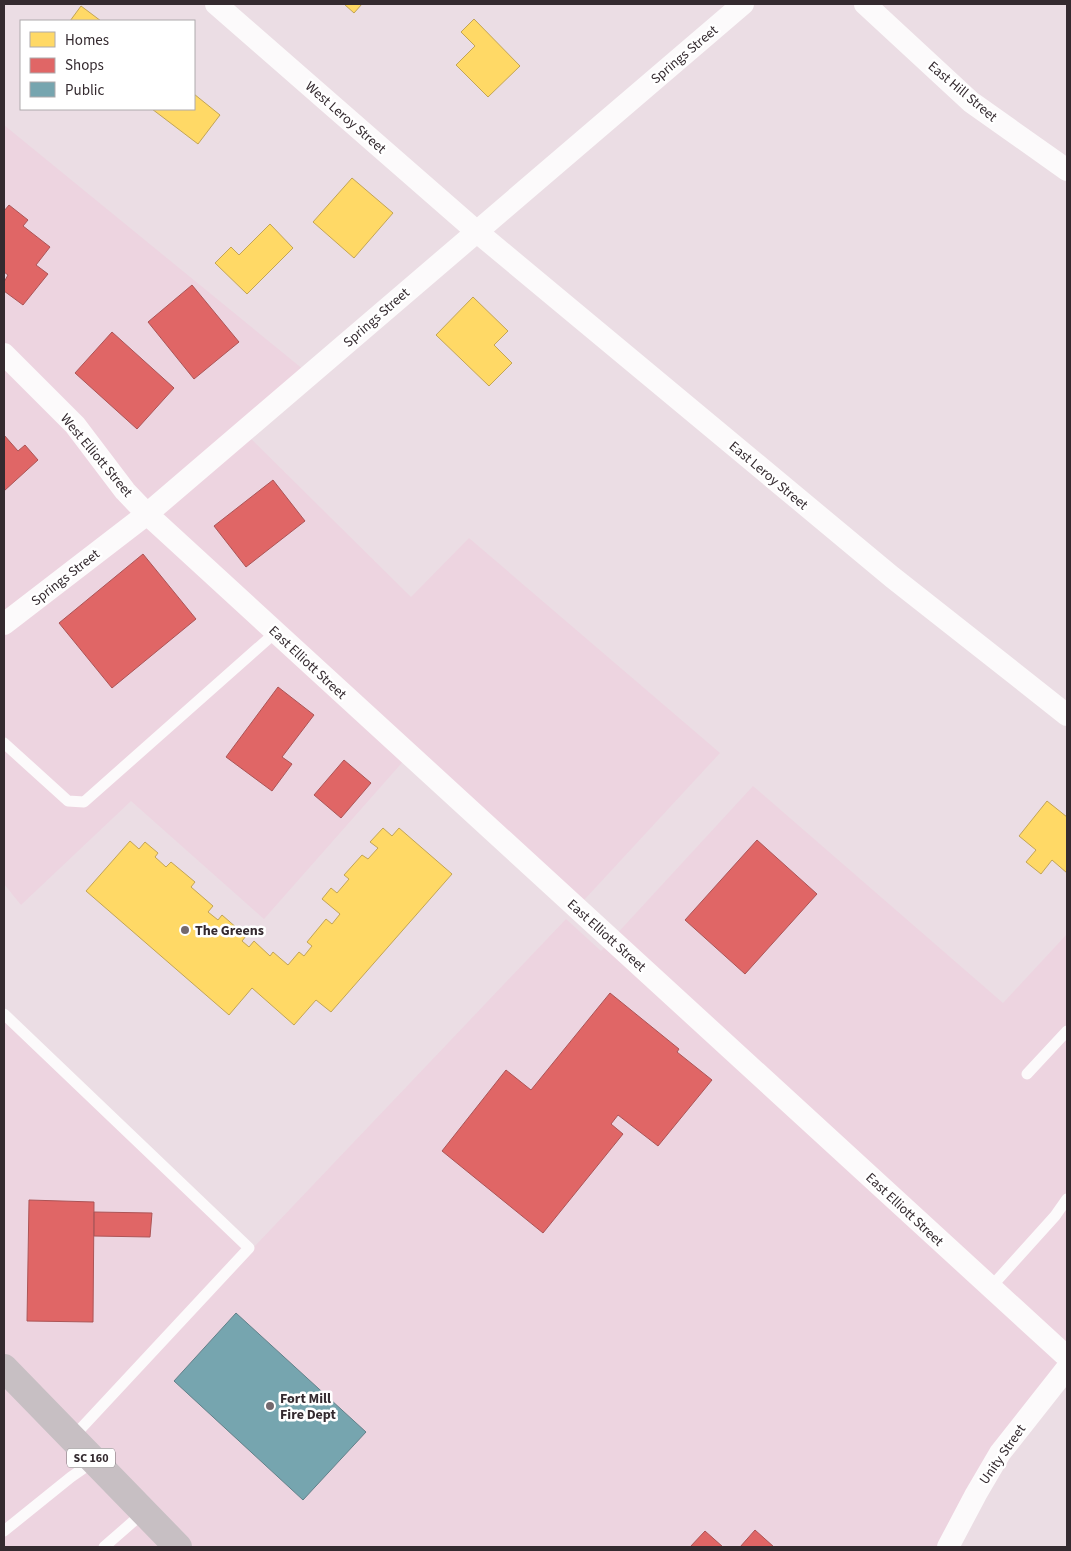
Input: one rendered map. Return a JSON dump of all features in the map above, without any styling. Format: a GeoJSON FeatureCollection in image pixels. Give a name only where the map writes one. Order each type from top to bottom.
{"type":"FeatureCollection","features":[{"type":"Feature","properties":{"kind":"main road","name":"SC 160"},"geometry":{"type":"LineString","coordinates":[[4,1368],[178,1547]]}},
{"type":"Feature","properties":{"kind":"street","name":"West Leroy Street"},"geometry":{"type":"LineString","coordinates":[[216,4],[476,231]]}},
{"type":"Feature","properties":{"kind":"street","name":"Springs Street"},"geometry":{"type":"LineString","coordinates":[[4,624],[147,514],[743,4]]}},
{"type":"Feature","properties":{"kind":"street","name":"East Hill Street"},"geometry":{"type":"LineString","coordinates":[[865,4],[971,102],[1067,170]]}},
{"type":"Feature","properties":{"kind":"street","name":"East Leroy Street"},"geometry":{"type":"LineString","coordinates":[[476,231],[892,577],[1067,715]]}},
{"type":"Feature","properties":{"kind":"street","name":"West Elliott Street"},"geometry":{"type":"LineString","coordinates":[[4,354],[74,425],[126,491],[147,514]]}},
{"type":"Feature","properties":{"kind":"street","name":"East Elliott Street"},"geometry":{"type":"LineString","coordinates":[[147,514],[1067,1357]]}},
{"type":"Feature","properties":{"kind":"street","name":"Unity Street"},"geometry":{"type":"LineString","coordinates":[[948,1547],[1000,1453],[1067,1368]]}},
{"type":"Feature","properties":{"kind":"lane"},"geometry":{"type":"LineString","coordinates":[[4,743],[68,801],[84,802],[276,632]]}},
{"type":"Feature","properties":{"kind":"lane"},"geometry":{"type":"LineString","coordinates":[[4,1014],[249,1248],[72,1438]]}},
{"type":"Feature","properties":{"kind":"lane"},"geometry":{"type":"LineString","coordinates":[[1027,1074],[1067,1032]]}},
{"type":"Feature","properties":{"kind":"lane"},"geometry":{"type":"LineString","coordinates":[[991,1287],[1055,1216],[1067,1199]]}},
{"type":"Feature","properties":{"kind":"lane"},"geometry":{"type":"LineString","coordinates":[[4,1531],[94,1461]]}},
{"type":"Feature","properties":{"kind":"lane"},"geometry":{"type":"LineString","coordinates":[[104,1547],[144,1512]]}},
{"type":"Feature","properties":{"kind":"shaded area"},"geometry":{"type":"Polygon","coordinates":[[[4,125],[304,370],[238,426],[411,597],[469,538],[720,753],[573,912],[407,757],[264,919],[131,801],[21,905],[4,884],[4,125]]]}},
{"type":"Feature","properties":{"kind":"shaded area"},"geometry":{"type":"Polygon","coordinates":[[[753,786],[1003,1003],[1067,934],[1067,1378],[1004,1455],[953,1547],[4,1547],[4,1009],[254,1247],[566,919],[601,951],[753,786]]]}},
{"type":"Feature","properties":{"kind":"building: Homes"},"geometry":{"type":"Polygon","coordinates":[[[344,4],[362,4],[354,13],[344,4]]]}},
{"type":"Feature","properties":{"kind":"building: Homes"},"geometry":{"type":"Polygon","coordinates":[[[81,6],[100,20],[71,20],[81,6]]]}},
{"type":"Feature","properties":{"kind":"building: Homes"},"geometry":{"type":"Polygon","coordinates":[[[474,19],[520,66],[488,97],[456,65],[475,46],[461,32],[474,19]]]}},
{"type":"Feature","properties":{"kind":"building: Homes"},"geometry":{"type":"Polygon","coordinates":[[[195,95],[220,115],[198,144],[153,110],[195,110],[195,95]]]}},
{"type":"Feature","properties":{"kind":"building: Homes"},"geometry":{"type":"Polygon","coordinates":[[[352,178],[393,213],[354,258],[313,222],[352,178]]]}},
{"type":"Feature","properties":{"kind":"building: Homes"},"geometry":{"type":"Polygon","coordinates":[[[270,224],[293,248],[247,294],[215,263],[231,247],[239,255],[270,224]]]}},
{"type":"Feature","properties":{"kind":"building: Homes"},"geometry":{"type":"Polygon","coordinates":[[[473,297],[508,331],[494,345],[512,363],[489,386],[436,335],[473,297]]]}},
{"type":"Feature","properties":{"kind":"building: Homes"},"geometry":{"type":"Polygon","coordinates":[[[1047,801],[1067,817],[1067,873],[1052,860],[1041,874],[1026,862],[1036,850],[1019,836],[1047,801]]]}},
{"type":"Feature","properties":{"kind":"building: Homes","name":"The Greens"},"geometry":{"type":"Polygon","coordinates":[[[383,828],[392,836],[399,828],[452,874],[331,1012],[316,1000],[294,1025],[252,988],[229,1015],[86,891],[130,841],[139,849],[145,842],[158,853],[155,857],[166,867],[171,862],[195,882],[191,887],[213,906],[208,912],[218,920],[222,915],[246,936],[242,941],[249,947],[254,941],[270,956],[273,952],[288,965],[299,952],[304,956],[312,946],[307,942],[326,919],[332,924],[340,914],[322,899],[331,888],[337,893],[349,879],[344,875],[362,855],[368,859],[378,848],[370,842],[383,828]]]}},
{"type":"Feature","properties":{"kind":"building: Shops"},"geometry":{"type":"Polygon","coordinates":[[[9,205],[28,220],[23,226],[50,247],[36,265],[48,274],[23,305],[4,291],[4,282],[8,275],[4,272],[4,211],[9,205]]]}},
{"type":"Feature","properties":{"kind":"building: Shops"},"geometry":{"type":"Polygon","coordinates":[[[192,285],[239,342],[194,379],[148,322],[192,285]]]}},
{"type":"Feature","properties":{"kind":"building: Shops"},"geometry":{"type":"Polygon","coordinates":[[[112,332],[174,388],[137,429],[75,373],[112,332]]]}},
{"type":"Feature","properties":{"kind":"building: Shops"},"geometry":{"type":"Polygon","coordinates":[[[4,435],[18,451],[25,445],[38,460],[4,491],[4,435]]]}},
{"type":"Feature","properties":{"kind":"building: Shops"},"geometry":{"type":"Polygon","coordinates":[[[273,480],[305,521],[246,567],[214,526],[273,480]]]}},
{"type":"Feature","properties":{"kind":"building: Shops"},"geometry":{"type":"Polygon","coordinates":[[[143,554],[196,619],[112,688],[59,623],[143,554]]]}},
{"type":"Feature","properties":{"kind":"building: Shops"},"geometry":{"type":"Polygon","coordinates":[[[278,687],[314,715],[282,757],[292,764],[272,791],[226,757],[278,687]]]}},
{"type":"Feature","properties":{"kind":"building: Shops"},"geometry":{"type":"Polygon","coordinates":[[[344,760],[371,783],[341,818],[314,795],[344,760]]]}},
{"type":"Feature","properties":{"kind":"building: Shops"},"geometry":{"type":"Polygon","coordinates":[[[757,840],[817,894],[745,974],[685,920],[757,840]]]}},
{"type":"Feature","properties":{"kind":"building: Shops"},"geometry":{"type":"Polygon","coordinates":[[[610,993],[679,1049],[677,1052],[712,1080],[658,1146],[618,1115],[611,1124],[623,1134],[543,1233],[442,1151],[506,1070],[531,1090],[610,993]]]}},
{"type":"Feature","properties":{"kind":"building: Shops"},"geometry":{"type":"Polygon","coordinates":[[[29,1200],[94,1202],[93,1322],[27,1321],[29,1200]]]}},
{"type":"Feature","properties":{"kind":"building: Shops"},"geometry":{"type":"Polygon","coordinates":[[[94,1212],[152,1213],[150,1237],[94,1236],[94,1212]]]}},
{"type":"Feature","properties":{"kind":"building: Shops"},"geometry":{"type":"Polygon","coordinates":[[[755,1530],[774,1547],[740,1547],[755,1530]]]}},
{"type":"Feature","properties":{"kind":"building: Shops"},"geometry":{"type":"Polygon","coordinates":[[[705,1531],[723,1547],[690,1547],[705,1531]]]}},
{"type":"Feature","properties":{"kind":"building: Public","name":"Fort Mill Fire Dept"},"geometry":{"type":"Polygon","coordinates":[[[236,1313],[366,1432],[303,1500],[174,1381],[236,1313]]]}},
{"type":"Feature","properties":{"kind":"place","name":"The Greens"},"geometry":{"type":"Point","coordinates":[185,930]}},
{"type":"Feature","properties":{"kind":"place","name":"Fort Mill Fire Dept"},"geometry":{"type":"Point","coordinates":[270,1406]}}]}
